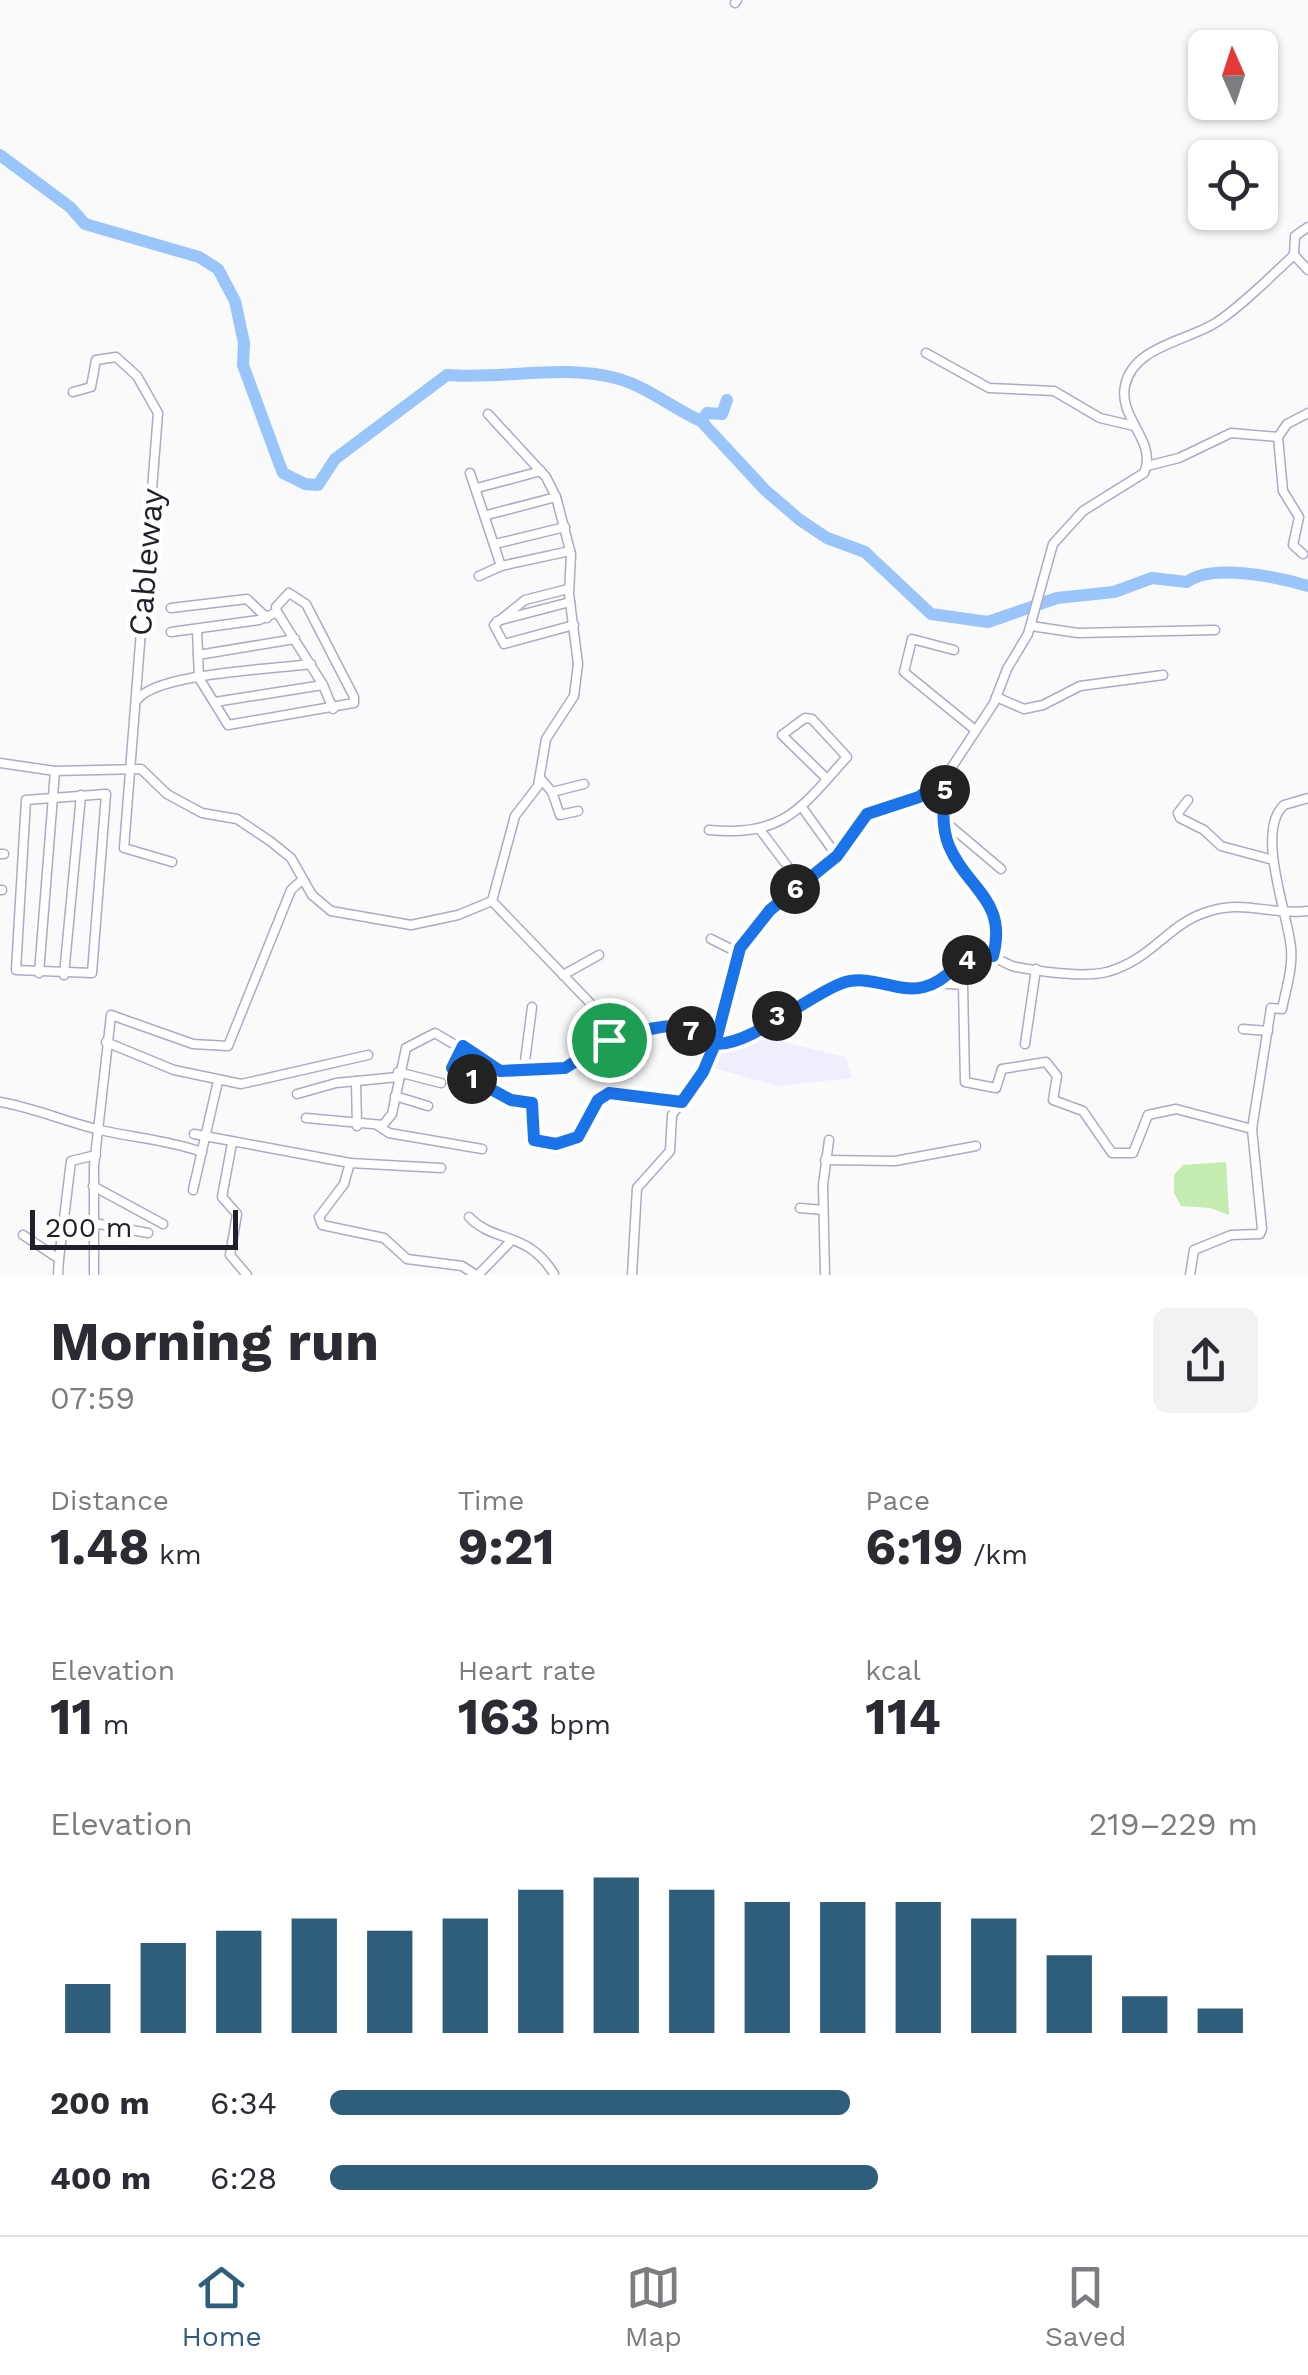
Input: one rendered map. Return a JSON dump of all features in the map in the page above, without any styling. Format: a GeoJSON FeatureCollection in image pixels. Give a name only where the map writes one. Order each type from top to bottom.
{"type":"FeatureCollection","features":[{"type":"Feature","properties":{"kind":"street"},"geometry":{"type":"LineString","coordinates":[[1308,227],[1294,236],[1294,255],[1308,270]]}},
{"type":"Feature","properties":{"kind":"street"},"geometry":{"type":"LineString","coordinates":[[632,1275],[637,1188],[670,1150],[672,1115],[703,1072],[715,1044],[729,1006],[739,953],[770,910],[837,856],[867,814],[919,797],[946,776],[996,697],[1032,623],[1052,544],[1070,522],[1144,473],[1148,466],[1148,456],[1125,408],[1124,389],[1130,369],[1153,352],[1217,322],[1294,255]]}},
{"type":"Feature","properties":{"kind":"street"},"geometry":{"type":"LineString","coordinates":[[926,353],[989,388],[1054,392],[1100,418],[1134,426]]}},
{"type":"Feature","properties":{"kind":"street","name":"Cableway"},"geometry":{"type":"LineString","coordinates":[[73,392],[91,387],[96,360],[116,357],[138,376],[158,413],[124,848],[172,862]]}},
{"type":"Feature","properties":{"kind":"street"},"geometry":{"type":"LineString","coordinates":[[1308,412],[1287,424],[1278,436],[1283,491],[1298,517],[1308,523]]}},
{"type":"Feature","properties":{"kind":"street"},"geometry":{"type":"LineString","coordinates":[[488,414],[541,471],[556,498],[570,551],[568,589],[578,664],[574,696],[546,739],[541,779],[515,816],[492,901]]}},
{"type":"Feature","properties":{"kind":"street"},"geometry":{"type":"LineString","coordinates":[[1148,466],[1179,458],[1213,438],[1232,433],[1278,436]]}},
{"type":"Feature","properties":{"kind":"street"},"geometry":{"type":"LineString","coordinates":[[477,488],[541,471]]}},
{"type":"Feature","properties":{"kind":"street"},"geometry":{"type":"LineString","coordinates":[[470,473],[501,566]]}},
{"type":"Feature","properties":{"kind":"street"},"geometry":{"type":"LineString","coordinates":[[487,516],[556,498]]}},
{"type":"Feature","properties":{"kind":"street"},"geometry":{"type":"LineString","coordinates":[[1298,517],[1293,545],[1303,554]]}},
{"type":"Feature","properties":{"kind":"street"},"geometry":{"type":"LineString","coordinates":[[495,544],[565,527]]}},
{"type":"Feature","properties":{"kind":"street"},"geometry":{"type":"LineString","coordinates":[[479,576],[501,566],[570,551]]}},
{"type":"Feature","properties":{"kind":"street"},"geometry":{"type":"LineString","coordinates":[[496,622],[525,600],[568,589]]}},
{"type":"Feature","properties":{"kind":"street"},"geometry":{"type":"LineString","coordinates":[[197,630],[199,678],[228,725],[332,708],[354,703],[354,696],[306,604],[288,593],[276,607],[323,685],[332,708]]}},
{"type":"Feature","properties":{"kind":"street"},"geometry":{"type":"LineString","coordinates":[[171,608],[247,598],[267,618]]}},
{"type":"Feature","properties":{"kind":"street"},"geometry":{"type":"LineString","coordinates":[[496,622],[570,602]]}},
{"type":"Feature","properties":{"kind":"street"},"geometry":{"type":"LineString","coordinates":[[170,632],[267,618],[278,612]]}},
{"type":"Feature","properties":{"kind":"street"},"geometry":{"type":"LineString","coordinates":[[496,622],[504,644],[574,625]]}},
{"type":"Feature","properties":{"kind":"street"},"geometry":{"type":"LineString","coordinates":[[1032,623],[1078,633],[1216,630]]}},
{"type":"Feature","properties":{"kind":"street"},"geometry":{"type":"LineString","coordinates":[[198,655],[295,639]]}},
{"type":"Feature","properties":{"kind":"street"},"geometry":{"type":"LineString","coordinates":[[954,650],[912,639],[904,672],[974,729]]}},
{"type":"Feature","properties":{"kind":"street"},"geometry":{"type":"LineString","coordinates":[[134,704],[143,693],[199,678],[311,664]]}},
{"type":"Feature","properties":{"kind":"street"},"geometry":{"type":"LineString","coordinates":[[996,697],[1024,709],[1043,705],[1080,686],[1163,675]]}},
{"type":"Feature","properties":{"kind":"street"},"geometry":{"type":"LineString","coordinates":[[215,702],[323,685]]}},
{"type":"Feature","properties":{"kind":"street"},"geometry":{"type":"LineString","coordinates":[[709,830],[762,831],[800,806],[826,779],[847,757],[846,751],[812,719],[805,718],[782,735],[826,779]]}},
{"type":"Feature","properties":{"kind":"street"},"geometry":{"type":"LineString","coordinates":[[0,764],[55,771],[141,769],[167,794],[202,813],[237,819],[264,837],[291,858],[302,880],[330,911],[412,924],[458,915],[492,901]]}},
{"type":"Feature","properties":{"kind":"street"},"geometry":{"type":"LineString","coordinates":[[39,973],[55,771]]}},
{"type":"Feature","properties":{"kind":"street"},"geometry":{"type":"LineString","coordinates":[[946,776],[943,820],[950,847],[991,904],[995,921],[993,956]]}},
{"type":"Feature","properties":{"kind":"street"},"geometry":{"type":"LineString","coordinates":[[541,779],[552,792],[560,815],[578,811]]}},
{"type":"Feature","properties":{"kind":"street"},"geometry":{"type":"LineString","coordinates":[[552,792],[584,784]]}},
{"type":"Feature","properties":{"kind":"street"},"geometry":{"type":"LineString","coordinates":[[64,974],[81,794]]}},
{"type":"Feature","properties":{"kind":"street"},"geometry":{"type":"LineString","coordinates":[[53,796],[107,797],[90,974],[16,970],[13,963],[26,800],[53,796]]}},
{"type":"Feature","properties":{"kind":"street"},"geometry":{"type":"LineString","coordinates":[[1190,1275],[1194,1250],[1231,1235],[1260,1234],[1262,1229],[1252,1129],[1272,1008],[1282,1009],[1291,967],[1273,860],[1278,810],[1308,798]]}},
{"type":"Feature","properties":{"kind":"street"},"geometry":{"type":"LineString","coordinates":[[1188,800],[1178,813],[1180,818],[1204,830],[1221,846],[1273,860]]}},
{"type":"Feature","properties":{"kind":"street"},"geometry":{"type":"LineString","coordinates":[[800,806],[837,856]]}},
{"type":"Feature","properties":{"kind":"street"},"geometry":{"type":"LineString","coordinates":[[943,820],[1002,869]]}},
{"type":"Feature","properties":{"kind":"street"},"geometry":{"type":"LineString","coordinates":[[762,831],[801,884]]}},
{"type":"Feature","properties":{"kind":"street"},"geometry":{"type":"LineString","coordinates":[[94,1275],[93,1186],[111,1015],[193,1044],[228,1046],[291,890],[302,880]]}},
{"type":"Feature","properties":{"kind":"street"},"geometry":{"type":"LineString","coordinates":[[492,901],[592,1006],[609,1040]]}},
{"type":"Feature","properties":{"kind":"street"},"geometry":{"type":"LineString","coordinates":[[934,983],[956,963],[993,956],[1014,966],[1087,974],[1107,972],[1158,948],[1187,920],[1225,906],[1242,904],[1285,914],[1308,911]]}},
{"type":"Feature","properties":{"kind":"street"},"geometry":{"type":"LineString","coordinates":[[711,938],[739,953]]}},
{"type":"Feature","properties":{"kind":"street"},"geometry":{"type":"LineString","coordinates":[[563,975],[599,955]]}},
{"type":"Feature","properties":{"kind":"street"},"geometry":{"type":"LineString","coordinates":[[1025,1044],[1036,968]]}},
{"type":"Feature","properties":{"kind":"street"},"geometry":{"type":"LineString","coordinates":[[306,1118],[357,1126],[383,1125],[392,1114],[406,1048],[435,1033],[500,1071],[565,1068],[609,1040],[666,1023],[702,1034],[715,1044],[738,1042],[791,1008],[846,981],[861,979],[920,988],[934,983],[962,984],[965,1082],[996,1088],[1002,1069],[1046,1062],[1057,1076],[1053,1100],[1083,1111],[1112,1153],[1132,1154],[1148,1114],[1176,1109],[1252,1129]]}},
{"type":"Feature","properties":{"kind":"street"},"geometry":{"type":"LineString","coordinates":[[524,1069],[532,1007]]}},
{"type":"Feature","properties":{"kind":"street"},"geometry":{"type":"LineString","coordinates":[[1243,1029],[1268,1032]]}},
{"type":"Feature","properties":{"kind":"street"},"geometry":{"type":"LineString","coordinates":[[106,1042],[174,1070],[218,1081],[253,1083],[333,1060],[368,1055]]}},
{"type":"Feature","properties":{"kind":"street"},"geometry":{"type":"LineString","coordinates":[[463,1046],[452,1068],[511,1100],[534,1105],[536,1144],[578,1137],[598,1100],[609,1093],[682,1102]]}},
{"type":"Feature","properties":{"kind":"street"},"geometry":{"type":"LineString","coordinates":[[333,1060],[336,1084]]}},
{"type":"Feature","properties":{"kind":"street"},"geometry":{"type":"LineString","coordinates":[[297,1094],[398,1075],[442,1083]]}},
{"type":"Feature","properties":{"kind":"street"},"geometry":{"type":"LineString","coordinates":[[193,1190],[218,1081]]}},
{"type":"Feature","properties":{"kind":"street"},"geometry":{"type":"LineString","coordinates":[[356,1081],[357,1126]]}},
{"type":"Feature","properties":{"kind":"street"},"geometry":{"type":"LineString","coordinates":[[395,1096],[428,1106]]}},
{"type":"Feature","properties":{"kind":"street"},"geometry":{"type":"LineString","coordinates":[[0,1102],[41,1109],[100,1130],[162,1138],[202,1152]]}},
{"type":"Feature","properties":{"kind":"street"},"geometry":{"type":"LineString","coordinates":[[377,1125],[390,1133],[482,1149]]}},
{"type":"Feature","properties":{"kind":"street"},"geometry":{"type":"LineString","coordinates":[[194,1134],[350,1163],[441,1168]]}},
{"type":"Feature","properties":{"kind":"street"},"geometry":{"type":"LineString","coordinates":[[824,1275],[823,1210],[829,1140]]}},
{"type":"Feature","properties":{"kind":"street"},"geometry":{"type":"LineString","coordinates":[[232,1143],[222,1197],[237,1214],[230,1255],[236,1271],[247,1275]]}},
{"type":"Feature","properties":{"kind":"street"},"geometry":{"type":"LineString","coordinates":[[825,1160],[895,1161],[976,1146]]}},
{"type":"Feature","properties":{"kind":"street"},"geometry":{"type":"LineString","coordinates":[[58,1275],[71,1161],[96,1155]]}},
{"type":"Feature","properties":{"kind":"street"},"geometry":{"type":"LineString","coordinates":[[350,1163],[344,1184],[319,1217],[322,1225],[384,1238],[407,1259],[462,1266],[477,1275],[512,1240]]}},
{"type":"Feature","properties":{"kind":"street"},"geometry":{"type":"LineString","coordinates":[[93,1186],[164,1224]]}},
{"type":"Feature","properties":{"kind":"street"},"geometry":{"type":"LineString","coordinates":[[800,1208],[823,1210]]}},
{"type":"Feature","properties":{"kind":"street"},"geometry":{"type":"LineString","coordinates":[[469,1217],[483,1229],[537,1252],[554,1274]]}},
{"type":"Feature","properties":{"kind":"street"},"geometry":{"type":"LineString","coordinates":[[94,1223],[148,1233]]}},
{"type":"Feature","properties":{"kind":"street"},"geometry":{"type":"LineString","coordinates":[[23,1234],[59,1259]]}},
{"type":"Feature","properties":{"kind":"shaded area"},"geometry":{"type":"Polygon","coordinates":[[[761,1037],[846,1057],[852,1078],[777,1086],[711,1067],[717,1046],[761,1037]]]}},
{"type":"Feature","properties":{"kind":"green space"},"geometry":{"type":"Polygon","coordinates":[[[1226,1162],[1229,1215],[1210,1208],[1181,1206],[1174,1193],[1174,1175],[1183,1165],[1226,1162]]]}},
{"type":"Feature","properties":{"kind":"waterway"},"geometry":{"type":"LineString","coordinates":[[0,155],[70,207],[85,224],[199,257],[218,269],[235,301],[244,343],[243,365],[283,473],[305,484],[318,485],[335,459],[447,375],[598,374],[640,387],[701,421],[707,413],[722,414],[727,400]]}},
{"type":"Feature","properties":{"kind":"waterway"},"geometry":{"type":"LineString","coordinates":[[701,421],[765,490],[800,520],[827,538],[865,552],[931,614],[988,622],[1057,598],[1114,592],[1152,578],[1187,582],[1212,573],[1263,576],[1308,586]]}},
{"type":"Feature","properties":{"kind":"route"},"geometry":{"type":"LineString","coordinates":[[609,1040],[565,1068],[500,1071],[463,1046],[452,1068],[511,1100],[532,1103],[536,1144],[556,1144],[578,1137],[598,1100],[609,1093],[682,1102],[703,1072],[715,1044],[738,1042],[791,1008],[846,981],[861,979],[920,988],[934,983],[956,963],[993,956],[996,946],[991,904],[950,847],[943,820],[946,776],[919,797],[867,814],[837,856],[770,910],[740,948],[729,1006],[715,1044],[702,1034],[666,1023],[609,1040]]}}]}
